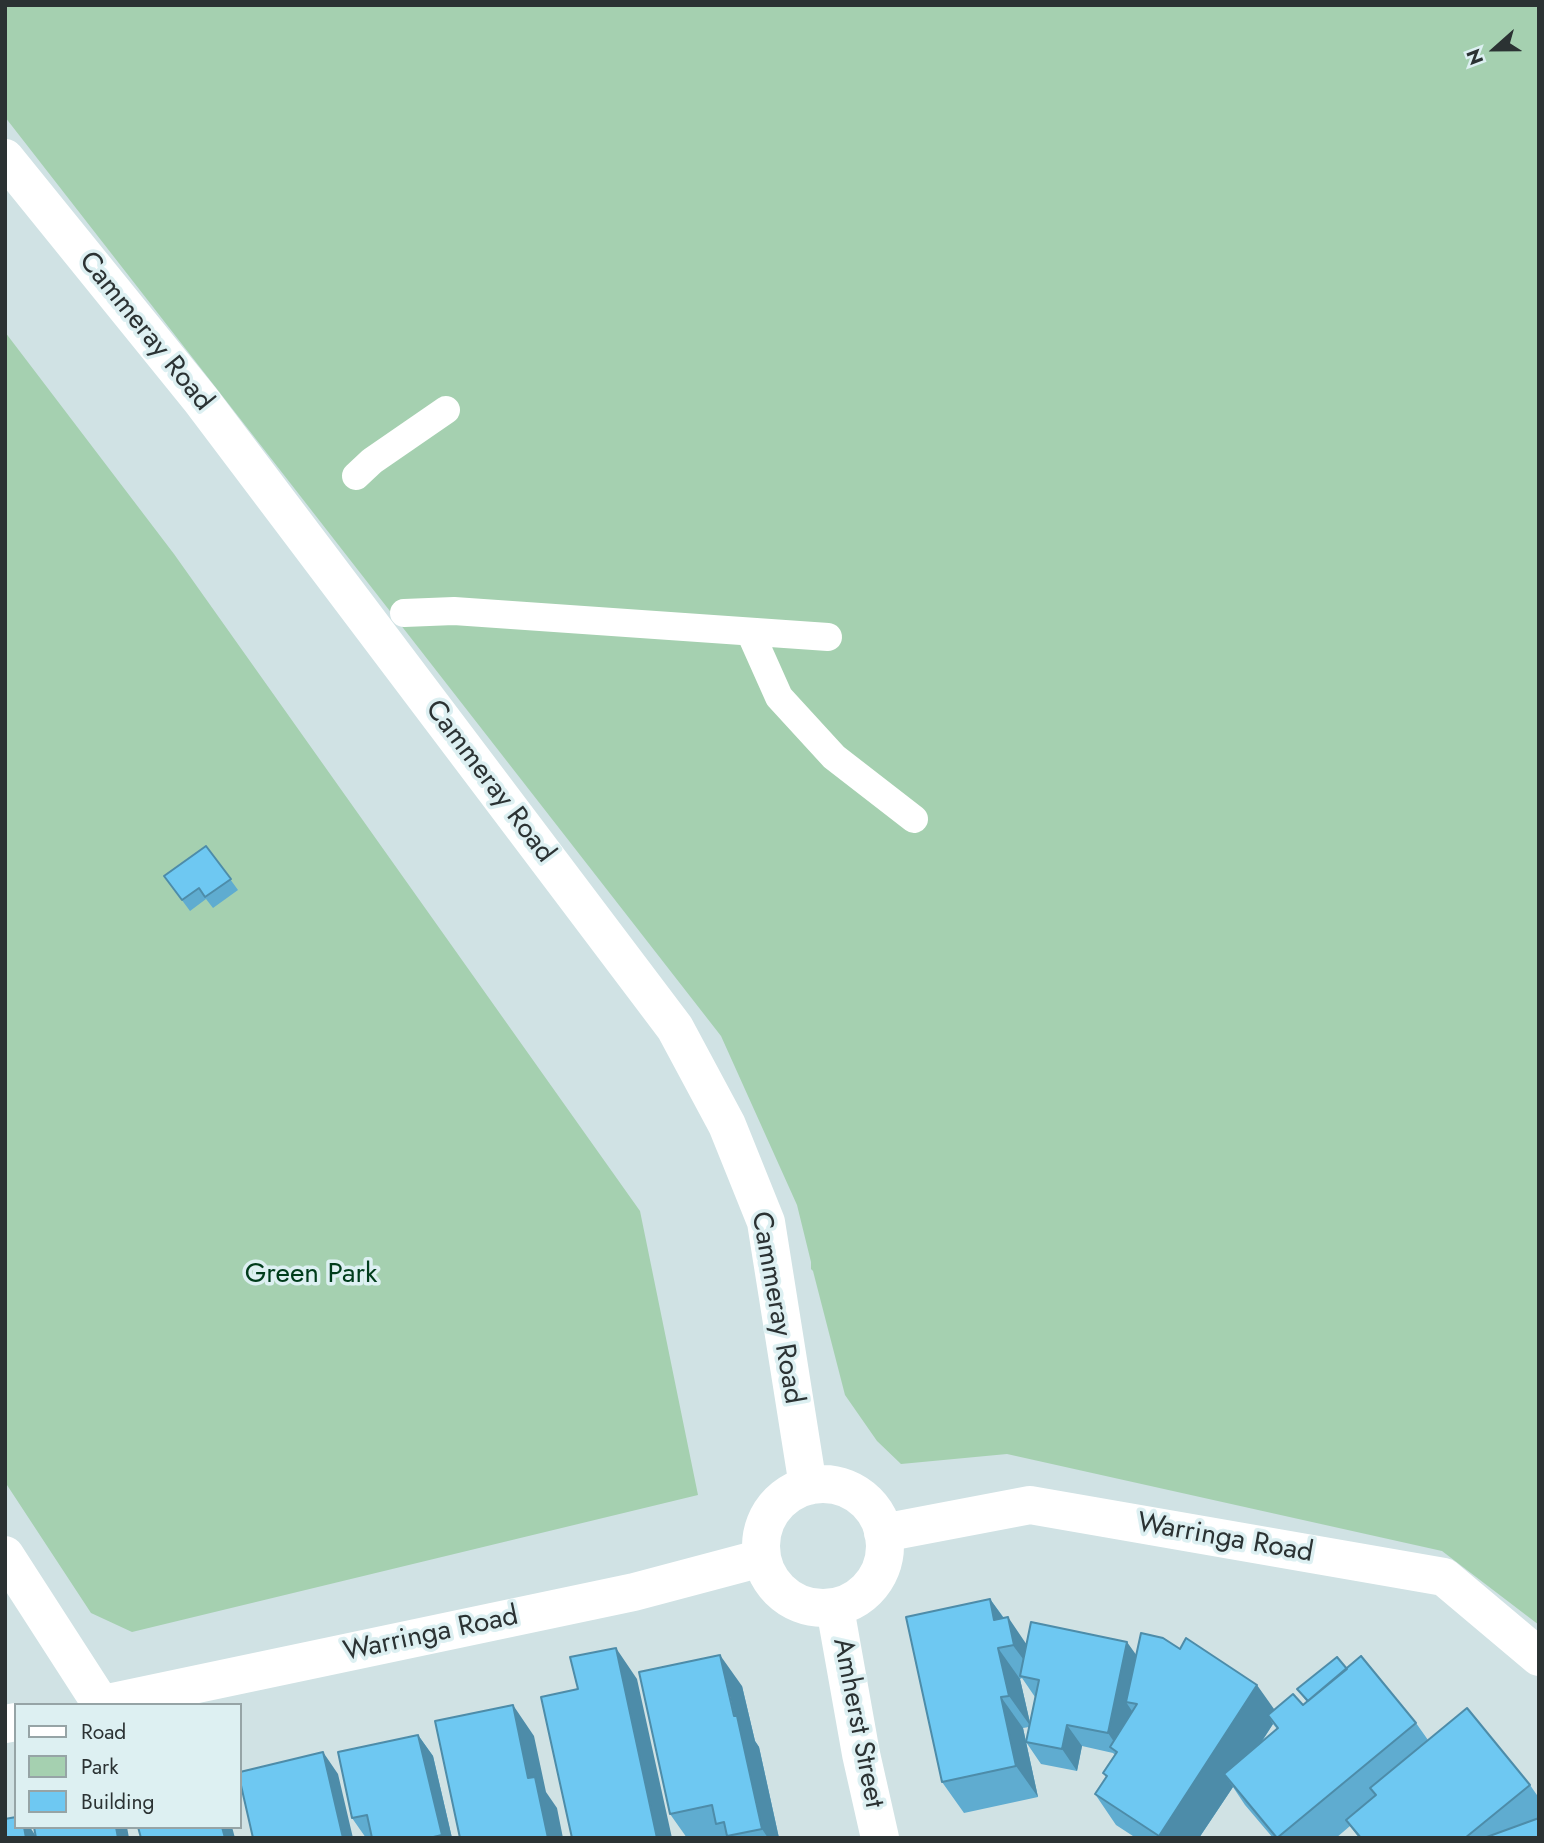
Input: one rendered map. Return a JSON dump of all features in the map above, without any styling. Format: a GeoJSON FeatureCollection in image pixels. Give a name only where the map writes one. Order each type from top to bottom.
{"type":"FeatureCollection","features":[{"type":"Feature","properties":{"kind":"street","name":"Cammeray Road"},"geometry":{"type":"LineString","coordinates":[[5,158],[201,400],[675,1028],[727,1125],[766,1223],[808,1486]]}},
{"type":"Feature","properties":{"kind":"street"},"geometry":{"type":"LineString","coordinates":[[827,1484],[847,1488],[863,1499],[876,1514],[883,1533],[885,1552],[880,1572],[869,1588],[853,1601],[835,1608],[815,1608],[797,1602],[781,1592],[768,1576],[762,1558],[761,1539],[766,1521],[776,1505],[790,1493],[808,1486],[827,1484]]}},
{"type":"Feature","properties":{"kind":"street","name":"Warringa Road"},"geometry":{"type":"LineString","coordinates":[[883,1533],[1030,1505],[1444,1577],[1539,1657]]}},
{"type":"Feature","properties":{"kind":"street"},"geometry":{"type":"LineString","coordinates":[[5,1555],[98,1703]]}},
{"type":"Feature","properties":{"kind":"street","name":"Warringa Road"},"geometry":{"type":"LineString","coordinates":[[104,1703],[634,1592],[762,1558]]}},
{"type":"Feature","properties":{"kind":"street","name":"Amherst Street"},"geometry":{"type":"LineString","coordinates":[[835,1608],[880,1838]]}},
{"type":"Feature","properties":{"kind":"lane"},"geometry":{"type":"LineString","coordinates":[[356,476],[372,461],[446,410]]}},
{"type":"Feature","properties":{"kind":"lane"},"geometry":{"type":"LineString","coordinates":[[404,613],[454,611],[828,637]]}},
{"type":"Feature","properties":{"kind":"lane"},"geometry":{"type":"LineString","coordinates":[[750,632],[779,697],[834,757],[914,819]]}},
{"type":"Feature","properties":{"kind":"green space"},"geometry":{"type":"Polygon","coordinates":[[[5,5],[1539,5],[1539,1625],[1442,1551],[1007,1454],[901,1464],[877,1441],[845,1395],[811,1269],[797,1205],[721,1036],[5,117],[5,5]]]}},
{"type":"Feature","properties":{"kind":"green space","name":"Green Park"},"geometry":{"type":"Polygon","coordinates":[[[5,332],[174,554],[640,1211],[698,1495],[132,1632],[91,1613],[5,1482],[5,332]]]}},
{"type":"Feature","properties":{"kind":"building"},"geometry":{"type":"Polygon","coordinates":[[[206,846],[231,879],[205,897],[199,888],[182,900],[164,876],[206,846]]]}},
{"type":"Feature","properties":{"kind":"building"},"geometry":{"type":"Polygon","coordinates":[[[990,1599],[994,1620],[1008,1617],[1014,1645],[998,1648],[1009,1696],[1001,1697],[1016,1766],[942,1782],[906,1617],[990,1599]]]}},
{"type":"Feature","properties":{"kind":"building"},"geometry":{"type":"Polygon","coordinates":[[[1031,1622],[1127,1642],[1108,1733],[1067,1725],[1062,1749],[1026,1742],[1039,1680],[1020,1676],[1031,1622]]]}},
{"type":"Feature","properties":{"kind":"building"},"geometry":{"type":"Polygon","coordinates":[[[1141,1633],[1163,1638],[1180,1649],[1186,1638],[1257,1685],[1159,1836],[1095,1794],[1107,1776],[1103,1773],[1117,1752],[1110,1747],[1137,1704],[1126,1702],[1141,1633]]]}},
{"type":"Feature","properties":{"kind":"building"},"geometry":{"type":"Polygon","coordinates":[[[616,1648],[657,1838],[572,1838],[541,1697],[578,1689],[570,1657],[616,1648]]]}},
{"type":"Feature","properties":{"kind":"building"},"geometry":{"type":"Polygon","coordinates":[[[720,1655],[734,1716],[737,1716],[762,1829],[727,1836],[724,1822],[716,1824],[712,1805],[670,1814],[639,1672],[720,1655]]]}},
{"type":"Feature","properties":{"kind":"building"},"geometry":{"type":"Polygon","coordinates":[[[1361,1656],[1416,1723],[1277,1838],[1224,1774],[1278,1728],[1268,1715],[1293,1694],[1303,1705],[1361,1656]]]}},
{"type":"Feature","properties":{"kind":"building"},"geometry":{"type":"Polygon","coordinates":[[[1337,1657],[1347,1669],[1308,1701],[1297,1689],[1337,1657]]]}},
{"type":"Feature","properties":{"kind":"building"},"geometry":{"type":"Polygon","coordinates":[[[513,1705],[528,1778],[535,1777],[548,1838],[460,1838],[435,1721],[513,1705]]]}},
{"type":"Feature","properties":{"kind":"building"},"geometry":{"type":"Polygon","coordinates":[[[1467,1708],[1530,1785],[1465,1838],[1361,1838],[1346,1820],[1376,1795],[1370,1788],[1467,1708]]]}},
{"type":"Feature","properties":{"kind":"building"},"geometry":{"type":"Polygon","coordinates":[[[418,1735],[442,1835],[429,1838],[372,1838],[367,1815],[352,1818],[338,1752],[418,1735]]]}},
{"type":"Feature","properties":{"kind":"building"},"geometry":{"type":"Polygon","coordinates":[[[323,1752],[343,1838],[253,1838],[242,1790],[242,1772],[323,1752]]]}},
{"type":"Feature","properties":{"kind":"building"},"geometry":{"type":"Polygon","coordinates":[[[14,1817],[14,1829],[24,1829],[26,1838],[5,1838],[5,1819],[14,1817]]]}},
{"type":"Feature","properties":{"kind":"building"},"geometry":{"type":"Polygon","coordinates":[[[1539,1818],[1539,1838],[1484,1838],[1539,1818]]]}},
{"type":"Feature","properties":{"kind":"building"},"geometry":{"type":"Polygon","coordinates":[[[34,1829],[116,1829],[118,1838],[36,1838],[34,1829]]]}},
{"type":"Feature","properties":{"kind":"building"},"geometry":{"type":"Polygon","coordinates":[[[139,1829],[223,1829],[225,1838],[141,1838],[139,1829]]]}}]}
